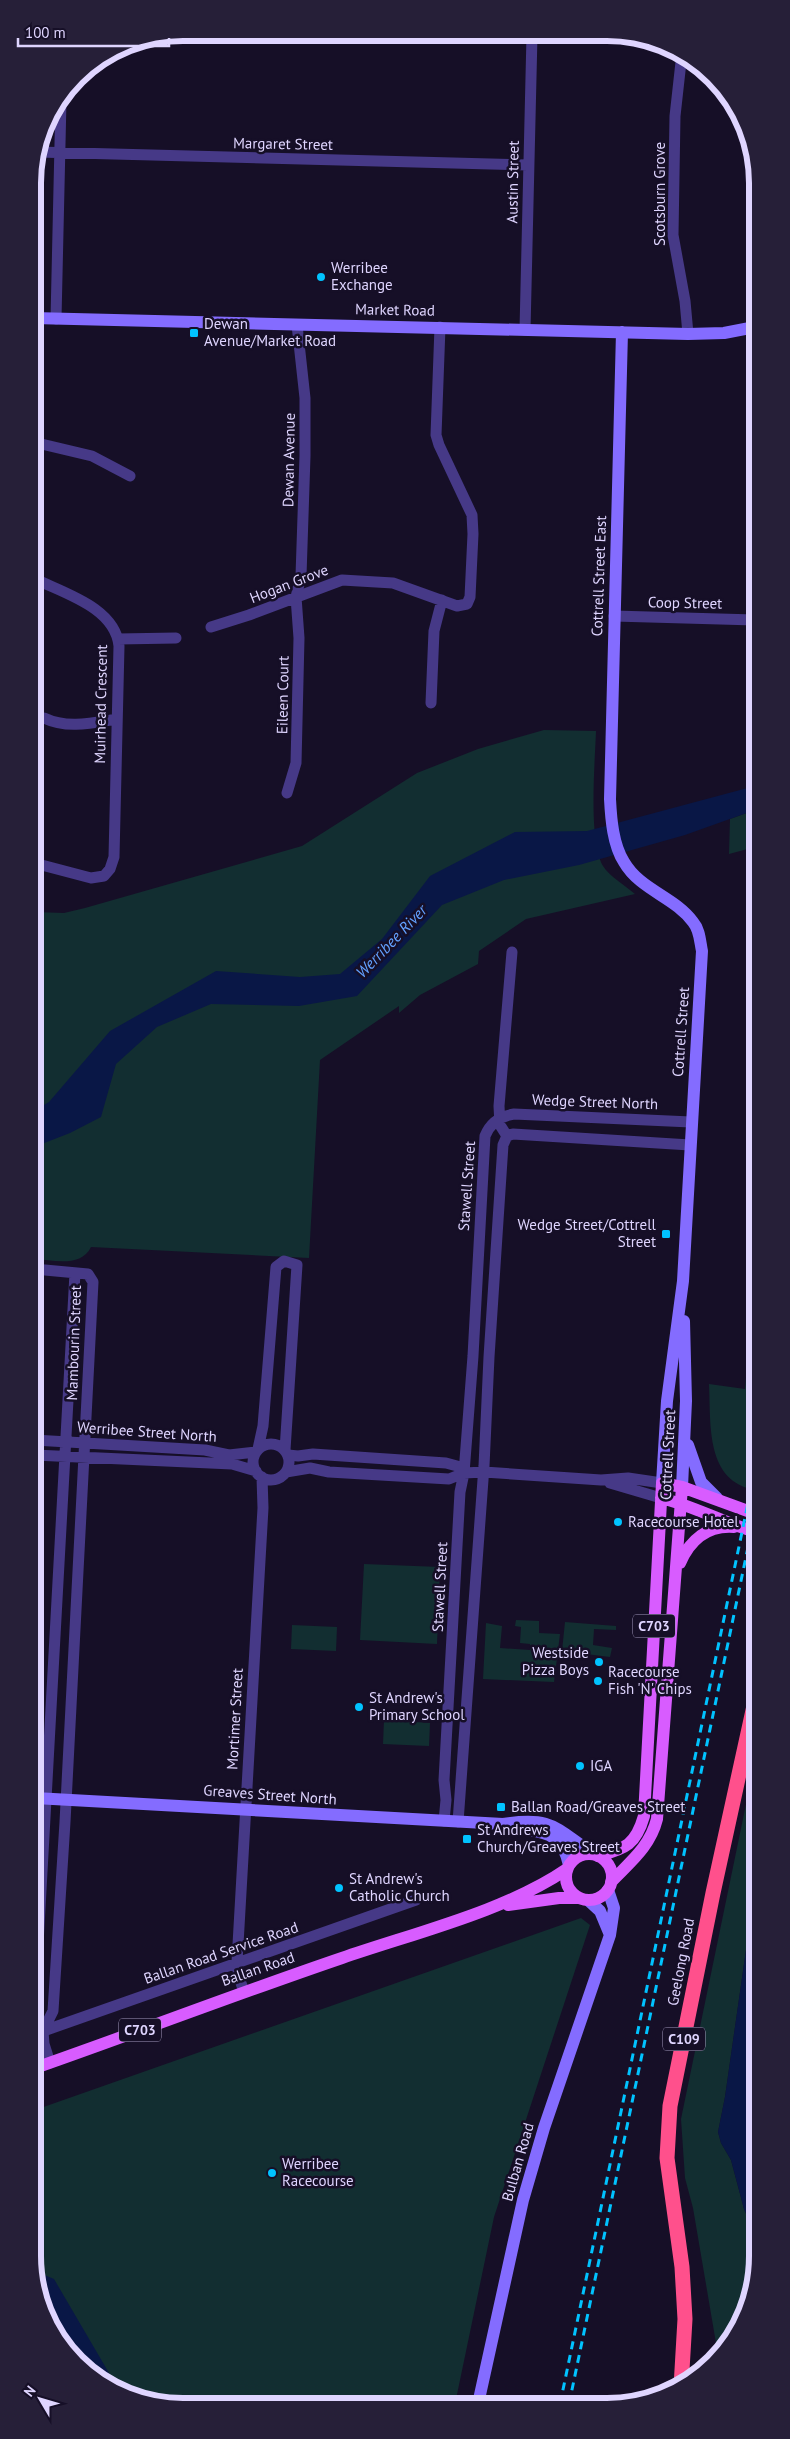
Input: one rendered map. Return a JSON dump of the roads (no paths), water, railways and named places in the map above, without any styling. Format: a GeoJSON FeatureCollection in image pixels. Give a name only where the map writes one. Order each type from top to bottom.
{"type":"FeatureCollection","features":[{"type":"Feature","properties":{"kind":"highway","name":"Geelong Road"},"geometry":{"type":"LineString","coordinates":[[682,2377],[685,2319],[682,2267],[667,2158],[670,2106],[748,1731]]}},
{"type":"Feature","properties":{"kind":"main road"},"geometry":{"type":"LineString","coordinates":[[662,1483],[682,1487],[748,1511]]}},
{"type":"Feature","properties":{"kind":"main road","name":"Cottrell Street"},"geometry":{"type":"LineString","coordinates":[[596,1855],[626,1847],[638,1833],[644,1816],[662,1483]]}},
{"type":"Feature","properties":{"kind":"main road","name":"Cottrell Street"},"geometry":{"type":"LineString","coordinates":[[609,1886],[640,1853],[653,1835],[657,1819],[682,1487]]}},
{"type":"Feature","properties":{"kind":"main road"},"geometry":{"type":"LineString","coordinates":[[661,1498],[682,1503],[739,1527]]}},
{"type":"Feature","properties":{"kind":"main road","name":"C703"},"geometry":{"type":"LineString","coordinates":[[676,1576],[684,1554],[700,1535],[717,1528],[739,1527],[748,1530]]}},
{"type":"Feature","properties":{"kind":"main road"},"geometry":{"type":"LineString","coordinates":[[646,1754],[654,1749],[664,1728]]}},
{"type":"Feature","properties":{"kind":"main road"},"geometry":{"type":"LineString","coordinates":[[596,1855],[610,1867],[609,1886]]}},
{"type":"Feature","properties":{"kind":"main road","name":"C703"},"geometry":{"type":"LineString","coordinates":[[568,1867],[578,1856],[596,1855]]}},
{"type":"Feature","properties":{"kind":"main road"},"geometry":{"type":"LineString","coordinates":[[568,1867],[567,1883],[570,1890],[584,1899]]}},
{"type":"Feature","properties":{"kind":"main road","name":"Ballan Road"},"geometry":{"type":"LineString","coordinates":[[41,2066],[244,1991],[494,1907],[549,1882],[568,1867]]}},
{"type":"Feature","properties":{"kind":"main road","name":"C703"},"geometry":{"type":"LineString","coordinates":[[584,1899],[601,1896],[609,1886]]}},
{"type":"Feature","properties":{"kind":"main road","name":"Ballan Road"},"geometry":{"type":"LineString","coordinates":[[494,1907],[559,1898],[584,1899]]}},
{"type":"Feature","properties":{"kind":"street","name":"Austin Street"},"geometry":{"type":"LineString","coordinates":[[525,330],[532,41]]}},
{"type":"Feature","properties":{"kind":"street","name":"Scotsburn Grove"},"geometry":{"type":"LineString","coordinates":[[681,62],[675,116],[673,235],[685,301],[688,334]]}},
{"type":"Feature","properties":{"kind":"street"},"geometry":{"type":"LineString","coordinates":[[56,319],[61,111]]}},
{"type":"Feature","properties":{"kind":"street","name":"Margaret Street"},"geometry":{"type":"LineString","coordinates":[[45,152],[528,165]]}},
{"type":"Feature","properties":{"kind":"street","name":"Market Road"},"geometry":{"type":"LineString","coordinates":[[42,318],[688,334],[724,334],[749,328]]}},
{"type":"Feature","properties":{"kind":"street","name":"Dewan Avenue"},"geometry":{"type":"LineString","coordinates":[[296,325],[305,398],[305,437],[301,576],[296,597]]}},
{"type":"Feature","properties":{"kind":"street","name":"Hogan Grove"},"geometry":{"type":"LineString","coordinates":[[211,627],[296,597],[332,582],[348,580],[393,582],[457,606],[465,606],[470,597],[473,522],[469,506],[437,440],[440,327]]}},
{"type":"Feature","properties":{"kind":"street","name":"Cottrell Street East"},"geometry":{"type":"LineString","coordinates":[[612,821],[610,799],[622,332]]}},
{"type":"Feature","properties":{"kind":"street"},"geometry":{"type":"LineString","coordinates":[[42,444],[92,456],[130,476]]}},
{"type":"Feature","properties":{"kind":"street","name":"Muirhead Crescent"},"geometry":{"type":"LineString","coordinates":[[42,582],[93,608],[105,617],[118,639],[114,858],[106,874],[91,878],[42,865]]}},
{"type":"Feature","properties":{"kind":"street","name":"Eileen Court"},"geometry":{"type":"LineString","coordinates":[[287,793],[296,763],[299,638],[296,597]]}},
{"type":"Feature","properties":{"kind":"street"},"geometry":{"type":"LineString","coordinates":[[430,703],[434,631],[442,600]]}},
{"type":"Feature","properties":{"kind":"street","name":"Coop Street"},"geometry":{"type":"LineString","coordinates":[[614,616],[749,620]]}},
{"type":"Feature","properties":{"kind":"street"},"geometry":{"type":"LineString","coordinates":[[118,639],[176,638]]}},
{"type":"Feature","properties":{"kind":"street"},"geometry":{"type":"LineString","coordinates":[[44,718],[55,724],[68,726],[117,719]]}},
{"type":"Feature","properties":{"kind":"street","name":"Cottrell Street"},"geometry":{"type":"LineString","coordinates":[[612,821],[620,855],[630,871],[649,889],[694,922],[700,935],[702,951],[683,1281],[668,1401],[662,1483]]}},
{"type":"Feature","properties":{"kind":"street"},"geometry":{"type":"LineString","coordinates":[[508,1136],[502,1130],[500,1118],[512,952]]}},
{"type":"Feature","properties":{"kind":"street","name":"Wedge Street North"},"geometry":{"type":"LineString","coordinates":[[500,1118],[514,1114],[691,1122]]}},
{"type":"Feature","properties":{"kind":"street","name":"Stawell Street"},"geometry":{"type":"LineString","coordinates":[[444,1821],[446,1800],[444,1780],[460,1492],[464,1473],[473,1356],[484,1143],[487,1130],[500,1118]]}},
{"type":"Feature","properties":{"kind":"street"},"geometry":{"type":"LineString","coordinates":[[458,1822],[484,1472],[489,1357],[503,1144],[508,1136],[513,1134],[690,1144]]}},
{"type":"Feature","properties":{"kind":"street"},"geometry":{"type":"LineString","coordinates":[[286,1472],[288,1467],[286,1453],[297,1265],[284,1261],[276,1267],[263,1426],[253,1462],[259,1474],[276,1479],[286,1472],[299,1468],[310,1468],[329,1472],[449,1479],[464,1473],[484,1472],[601,1480],[628,1478],[662,1483]]}},
{"type":"Feature","properties":{"kind":"street"},"geometry":{"type":"LineString","coordinates":[[41,1270],[75,1273]]}},
{"type":"Feature","properties":{"kind":"street","name":"Mambourin Street"},"geometry":{"type":"LineString","coordinates":[[41,1781],[65,1457],[75,1273],[88,1274],[93,1282],[53,2011],[41,2029]]}},
{"type":"Feature","properties":{"kind":"street","name":"Cottrell Street"},"geometry":{"type":"LineString","coordinates":[[682,1487],[686,1401],[683,1281]]}},
{"type":"Feature","properties":{"kind":"street"},"geometry":{"type":"LineString","coordinates":[[477,1290],[493,1292]]}},
{"type":"Feature","properties":{"kind":"street"},"geometry":{"type":"LineString","coordinates":[[473,1356],[489,1357]]}},
{"type":"Feature","properties":{"kind":"street"},"geometry":{"type":"LineString","coordinates":[[685,1430],[691,1455],[701,1482],[705,1489],[721,1501]]}},
{"type":"Feature","properties":{"kind":"street","name":"Werribee Street North"},"geometry":{"type":"LineString","coordinates":[[41,1440],[205,1450],[229,1456],[257,1451]]}},
{"type":"Feature","properties":{"kind":"street"},"geometry":{"type":"LineString","coordinates":[[257,1451],[263,1446],[274,1444],[286,1453],[446,1463],[457,1466],[464,1473]]}},
{"type":"Feature","properties":{"kind":"street","name":"Werribee Street North"},"geometry":{"type":"LineString","coordinates":[[41,1456],[232,1464],[259,1474]]}},
{"type":"Feature","properties":{"kind":"street","name":"Mortimer Street"},"geometry":{"type":"LineString","coordinates":[[244,1991],[239,1978],[237,1962],[262,1508],[259,1474]]}},
{"type":"Feature","properties":{"kind":"street","name":"Mortimer Street"},"geometry":{"type":"LineString","coordinates":[[262,1508],[276,1479]]}},
{"type":"Feature","properties":{"kind":"street"},"geometry":{"type":"LineString","coordinates":[[601,1480],[661,1498]]}},
{"type":"Feature","properties":{"kind":"street","name":"Greaves Street North"},"geometry":{"type":"LineString","coordinates":[[41,1798],[503,1824],[547,1833],[556,1838],[566,1850],[568,1867]]}},
{"type":"Feature","properties":{"kind":"street","name":"Greaves Street North"},"geometry":{"type":"LineString","coordinates":[[503,1824],[524,1821],[551,1824],[596,1855]]}},
{"type":"Feature","properties":{"kind":"street","name":"Bulban Road"},"geometry":{"type":"LineString","coordinates":[[479,2398],[523,2200],[544,2128],[610,1935],[614,1908],[609,1886]]}},
{"type":"Feature","properties":{"kind":"street"},"geometry":{"type":"LineString","coordinates":[[584,1899],[600,1911],[610,1935]]}},
{"type":"Feature","properties":{"kind":"street","name":"Ballan Road Service Road"},"geometry":{"type":"LineString","coordinates":[[41,2031],[237,1962],[296,1944],[416,1900]]}},
{"type":"Feature","properties":{"kind":"street"},"geometry":{"type":"LineString","coordinates":[[41,2037],[50,2063]]}},
{"type":"Feature","properties":{"kind":"water","name":"Werribee River"},"geometry":{"type":"Polygon","coordinates":[[[749,788],[749,812],[685,835],[579,865],[504,880],[442,905],[357,996],[299,1006],[211,1004],[157,1027],[116,1064],[101,1117],[70,1133],[42,1144],[42,1106],[49,1102],[110,1031],[216,971],[300,977],[340,974],[382,939],[430,876],[515,832],[587,831],[749,788]]]}},
{"type":"Feature","properties":{"kind":"water"},"geometry":{"type":"Polygon","coordinates":[[[748,1939],[748,2218],[731,2160],[721,2143],[718,2132],[725,2097],[748,1939]]]}},
{"type":"Feature","properties":{"kind":"water"},"geometry":{"type":"Polygon","coordinates":[[[43,2274],[54,2279],[113,2379],[97,2369],[83,2356],[65,2335],[49,2302],[43,2274]]]}},
{"type":"Feature","properties":{"kind":"railway"},"geometry":{"type":"LineString","coordinates":[[561,2398],[748,1502]]}},
{"type":"Feature","properties":{"kind":"railway"},"geometry":{"type":"LineString","coordinates":[[570,2398],[748,1546]]}},
{"type":"Feature","properties":{"kind":"place","name":"Werribee Exchange"},"geometry":{"type":"Point","coordinates":[321,277]}},
{"type":"Feature","properties":{"kind":"place","name":"Dewan Avenue/Market Road"},"geometry":{"type":"Point","coordinates":[194,333]}},
{"type":"Feature","properties":{"kind":"place","name":"Wedge Street/Cottrell Street"},"geometry":{"type":"Point","coordinates":[666,1234]}},
{"type":"Feature","properties":{"kind":"place","name":"Racecourse Hotel"},"geometry":{"type":"Point","coordinates":[618,1522]}},
{"type":"Feature","properties":{"kind":"place","name":"Westside Pizza Boys"},"geometry":{"type":"Point","coordinates":[599,1662]}},
{"type":"Feature","properties":{"kind":"place","name":"Racecourse Fish 'N' Chips"},"geometry":{"type":"Point","coordinates":[598,1681]}},
{"type":"Feature","properties":{"kind":"place","name":"St Andrew's Primary School"},"geometry":{"type":"Point","coordinates":[359,1707]}},
{"type":"Feature","properties":{"kind":"place","name":"IGA"},"geometry":{"type":"Point","coordinates":[580,1766]}},
{"type":"Feature","properties":{"kind":"place","name":"Ballan Road/Greaves Street"},"geometry":{"type":"Point","coordinates":[501,1807]}},
{"type":"Feature","properties":{"kind":"place","name":"St Andrews Church/Greaves Street"},"geometry":{"type":"Point","coordinates":[467,1839]}},
{"type":"Feature","properties":{"kind":"place","name":"St Andrew's Catholic Church"},"geometry":{"type":"Point","coordinates":[339,1888]}},
{"type":"Feature","properties":{"kind":"place","name":"Werribee Racecourse"},"geometry":{"type":"Point","coordinates":[272,2173]}}]}
